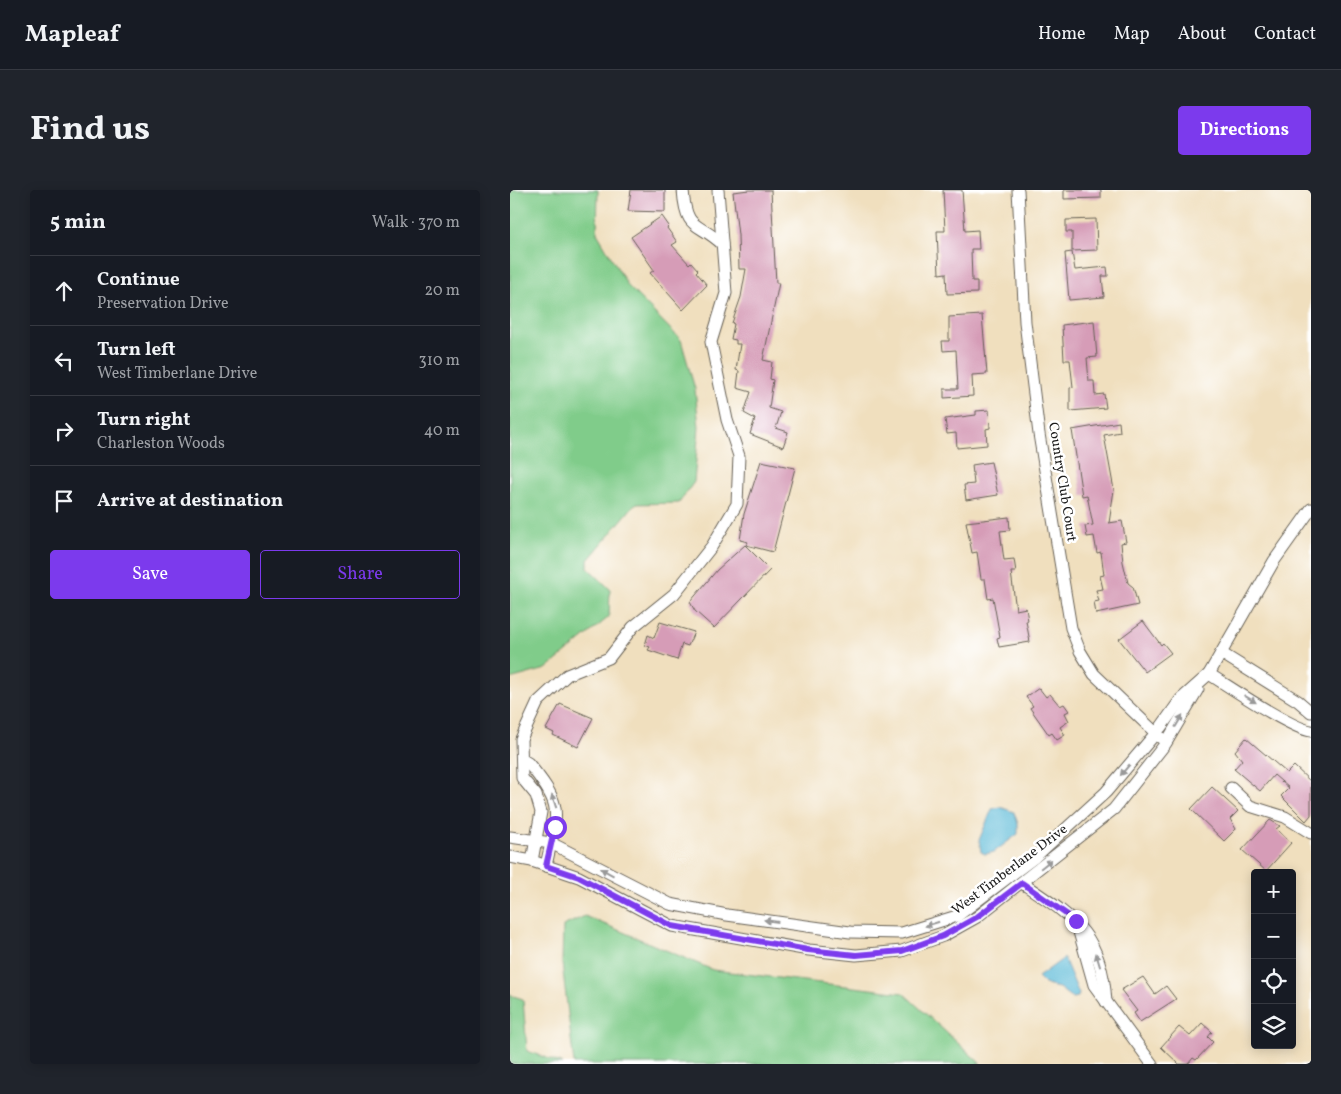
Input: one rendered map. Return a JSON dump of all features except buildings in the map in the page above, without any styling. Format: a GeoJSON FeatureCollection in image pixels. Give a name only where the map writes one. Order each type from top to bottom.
{"type":"FeatureCollection","features":[{"type":"Feature","properties":{"kind":"street"},"geometry":{"type":"LineString","coordinates":[[683,190],[688,218],[700,230],[714,236],[722,244]]}},
{"type":"Feature","properties":{"kind":"street"},"geometry":{"type":"LineString","coordinates":[[532,861],[541,812],[536,795],[522,778],[521,739],[538,702],[567,675],[609,658],[633,627],[674,594],[712,546],[737,504],[739,456],[727,420],[711,342],[726,293],[718,190]]}},
{"type":"Feature","properties":{"kind":"street","name":"Country Club Court"},"geometry":{"type":"LineString","coordinates":[[1018,190],[1024,322],[1039,434],[1071,628],[1080,651],[1094,674],[1166,743]]}},
{"type":"Feature","properties":{"kind":"street","name":"West Timberlane Drive"},"geometry":{"type":"LineString","coordinates":[[510,857],[532,861],[579,877],[672,926],[808,950],[856,955],[902,951],[943,936],[977,917],[1114,809],[1166,743],[1274,561],[1301,526],[1311,509]]}},
{"type":"Feature","properties":{"kind":"street","name":"West Timberlane Drive"},"geometry":{"type":"LineString","coordinates":[[1301,526],[1311,518]]}},
{"type":"Feature","properties":{"kind":"street"},"geometry":{"type":"LineString","coordinates":[[1221,653],[1298,701],[1311,712]]}},
{"type":"Feature","properties":{"kind":"street"},"geometry":{"type":"LineString","coordinates":[[1206,677],[1296,726],[1311,731]]}},
{"type":"Feature","properties":{"kind":"street","name":"West Timberlane Drive"},"geometry":{"type":"LineString","coordinates":[[510,837],[551,843],[670,904],[727,915],[850,932],[902,933],[957,916],[1035,857],[1106,792],[1155,733],[1181,698],[1206,677]]}},
{"type":"Feature","properties":{"kind":"street"},"geometry":{"type":"LineString","coordinates":[[523,760],[540,778],[553,796],[557,811],[546,866]]}},
{"type":"Feature","properties":{"kind":"street"},"geometry":{"type":"LineString","coordinates":[[1231,788],[1250,806],[1285,817],[1311,833]]}},
{"type":"Feature","properties":{"kind":"street"},"geometry":{"type":"LineString","coordinates":[[1022,883],[1076,921],[1094,985],[1106,1004],[1152,1064]]}},
{"type":"Feature","properties":{"kind":"green space"},"geometry":{"type":"Polygon","coordinates":[[[510,190],[598,190],[597,233],[628,286],[681,340],[695,389],[699,427],[694,482],[679,503],[635,504],[588,560],[588,568],[610,589],[609,617],[546,669],[510,679],[510,190]]]}},
{"type":"Feature","properties":{"kind":"green space"},"geometry":{"type":"Polygon","coordinates":[[[585,916],[713,970],[903,993],[981,1064],[574,1064],[562,963],[563,926],[585,916]]]}},
{"type":"Feature","properties":{"kind":"green space"},"geometry":{"type":"Polygon","coordinates":[[[510,995],[523,999],[527,1051],[563,1064],[510,1064],[510,995]]]}},
{"type":"Feature","properties":{"kind":"water"},"geometry":{"type":"Polygon","coordinates":[[[1000,807],[1014,812],[1018,824],[1018,834],[994,852],[985,854],[981,852],[979,840],[992,809],[1000,807]]]}},
{"type":"Feature","properties":{"kind":"water"},"geometry":{"type":"Polygon","coordinates":[[[1064,958],[1079,994],[1078,997],[1072,998],[1059,988],[1046,985],[1038,977],[1064,958]]]}},
{"type":"Feature","properties":{"kind":"route"},"geometry":{"type":"LineString","coordinates":[[555,827],[546,866],[579,877],[672,926],[808,950],[856,955],[902,951],[943,936],[965,925],[1022,883],[1076,921]]}}]}
